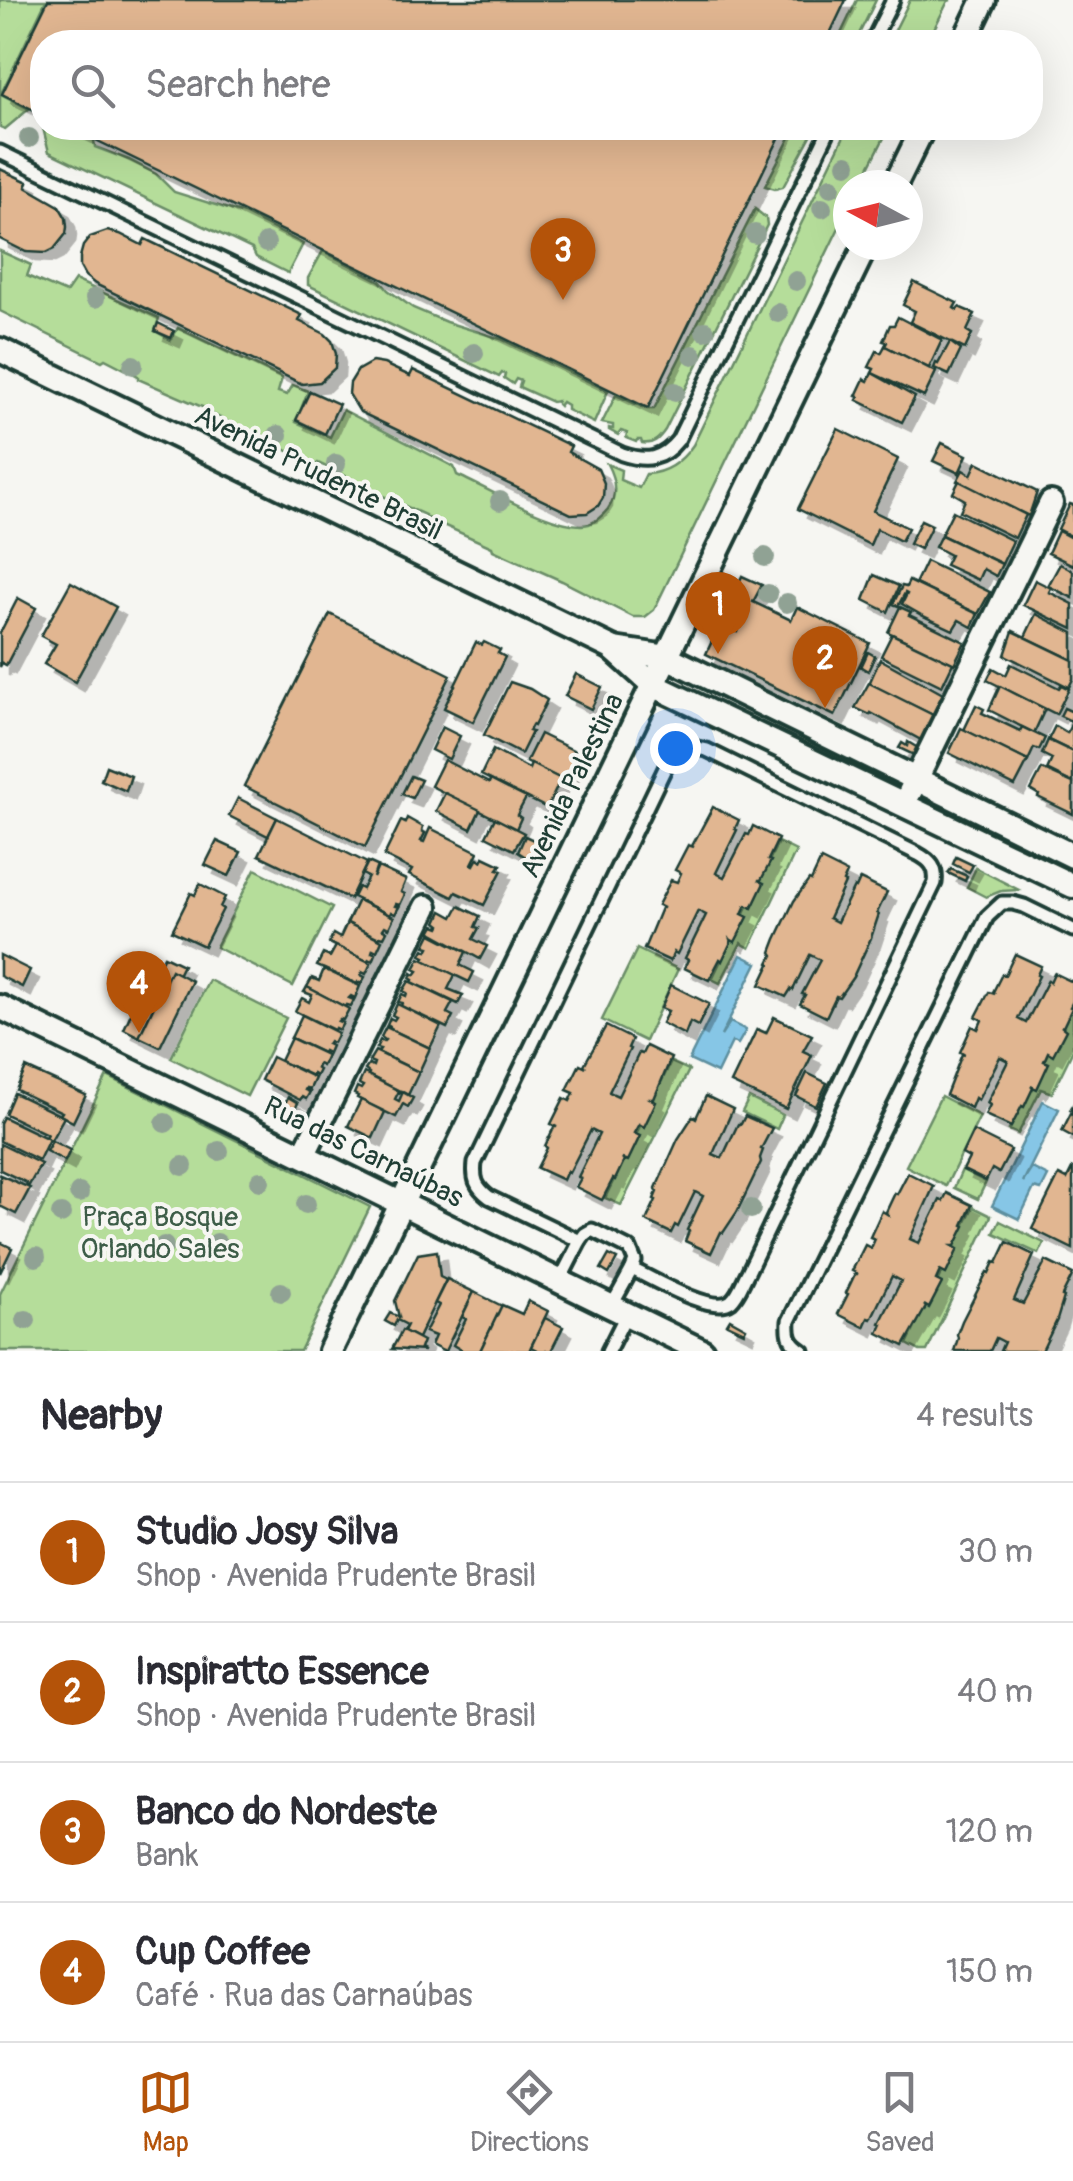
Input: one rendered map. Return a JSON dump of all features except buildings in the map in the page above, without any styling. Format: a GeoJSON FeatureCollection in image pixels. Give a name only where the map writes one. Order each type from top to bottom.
{"type":"FeatureCollection","features":[{"type":"Feature","properties":{"kind":"street"},"geometry":{"type":"LineString","coordinates":[[970,30],[984,0]]}},
{"type":"Feature","properties":{"kind":"street"},"geometry":{"type":"LineString","coordinates":[[902,170],[916,140]]}},
{"type":"Feature","properties":{"kind":"street","name":"Avenida Palestina"},"geometry":{"type":"LineString","coordinates":[[330,1351],[859,260]]}},
{"type":"Feature","properties":{"kind":"street","name":"Avenida Prudente Brasil"},"geometry":{"type":"LineString","coordinates":[[0,350],[612,648],[653,685],[1073,886]]}},
{"type":"Feature","properties":{"kind":"street"},"geometry":{"type":"LineString","coordinates":[[904,804],[1051,503]]}},
{"type":"Feature","properties":{"kind":"street","name":"Avenida Prudente Brasil"},"geometry":{"type":"LineString","coordinates":[[612,648],[667,657],[1073,856]]}},
{"type":"Feature","properties":{"kind":"street"},"geometry":{"type":"LineString","coordinates":[[304,1154],[426,907]]}},
{"type":"Feature","properties":{"kind":"street","name":"Rua das Carnaúbas"},"geometry":{"type":"LineString","coordinates":[[0,1006],[702,1351]]}},
{"type":"Feature","properties":{"kind":"lane"},"geometry":{"type":"LineString","coordinates":[[878,30],[893,0]]}},
{"type":"Feature","properties":{"kind":"lane"},"geometry":{"type":"LineString","coordinates":[[0,152],[622,454],[646,460],[669,451],[678,440],[824,140]]}},
{"type":"Feature","properties":{"kind":"lane"},"geometry":{"type":"LineString","coordinates":[[580,1241],[488,1197],[473,1177],[474,1163],[668,762],[688,746],[708,750],[918,854],[931,863],[936,876],[731,1301],[703,1302],[632,1269]]}},
{"type":"Feature","properties":{"kind":"lane"},"geometry":{"type":"LineString","coordinates":[[803,1351],[789,1336],[790,1320],[986,917],[1002,902],[1013,902],[1073,930]]}},
{"type":"Feature","properties":{"kind":"lane"},"geometry":{"type":"LineString","coordinates":[[558,1282],[584,1234],[592,1230],[630,1249],[634,1261],[608,1351]]}},
{"type":"Feature","properties":{"kind":"green space"},"geometry":{"type":"Polygon","coordinates":[[[0,0],[46,0],[1,94],[29,109],[5,129],[0,127],[0,0]]]}},
{"type":"Feature","properties":{"kind":"green space"},"geometry":{"type":"Polygon","coordinates":[[[857,0],[876,0],[861,30],[843,30],[857,0]]]}},
{"type":"Feature","properties":{"kind":"green space"},"geometry":{"type":"Polygon","coordinates":[[[910,0],[951,0],[934,30],[895,30],[910,0]]]}},
{"type":"Feature","properties":{"kind":"green space"},"geometry":{"type":"Polygon","coordinates":[[[46,140],[94,140],[95,147],[156,174],[174,192],[244,214],[303,244],[288,273],[256,257],[252,249],[49,152],[46,140]]]}},
{"type":"Feature","properties":{"kind":"green space"},"geometry":{"type":"Polygon","coordinates":[[[789,140],[808,140],[783,187],[765,186],[789,140]]]}},
{"type":"Feature","properties":{"kind":"green space"},"geometry":{"type":"Polygon","coordinates":[[[842,140],[883,140],[868,170],[833,170],[833,240],[654,610],[645,617],[633,617],[0,311],[0,251],[31,265],[27,276],[66,293],[75,280],[159,318],[155,331],[171,340],[178,328],[282,378],[278,392],[287,395],[293,385],[308,391],[296,422],[330,437],[343,410],[454,467],[457,475],[560,522],[589,524],[608,509],[614,493],[607,464],[621,470],[620,480],[639,488],[646,474],[673,465],[693,445],[842,140]]]}},
{"type":"Feature","properties":{"kind":"green space"},"geometry":{"type":"Polygon","coordinates":[[[755,209],[766,218],[767,225],[665,430],[655,441],[642,443],[626,438],[627,433],[621,431],[618,435],[609,430],[613,425],[602,423],[616,395],[654,409],[755,209]]]}},
{"type":"Feature","properties":{"kind":"green space"},"geometry":{"type":"Polygon","coordinates":[[[323,251],[380,281],[413,308],[501,339],[608,391],[594,423],[567,410],[562,402],[559,406],[557,401],[519,387],[521,381],[516,379],[513,384],[504,378],[505,374],[499,377],[308,285],[323,251]]]}},
{"type":"Feature","properties":{"kind":"green space"},"geometry":{"type":"Polygon","coordinates":[[[778,842],[796,851],[750,948],[741,943],[720,983],[712,979],[778,842]]]}},
{"type":"Feature","properties":{"kind":"green space"},"geometry":{"type":"Polygon","coordinates":[[[976,868],[1019,890],[986,897],[967,887],[976,868]]]}},
{"type":"Feature","properties":{"kind":"green space"},"geometry":{"type":"Polygon","coordinates":[[[255,869],[332,908],[293,986],[216,947],[255,869]]]}},
{"type":"Feature","properties":{"kind":"green space"},"geometry":{"type":"Polygon","coordinates":[[[637,949],[678,969],[645,1041],[602,1020],[637,949]]]}},
{"type":"Feature","properties":{"kind":"green space"},"geometry":{"type":"Polygon","coordinates":[[[209,980],[286,1018],[247,1096],[171,1058],[209,980]]]}},
{"type":"Feature","properties":{"kind":"green space"},"geometry":{"type":"Polygon","coordinates":[[[1073,1004],[1073,1050],[1052,1093],[1041,1089],[1018,1134],[1009,1130],[1073,1004]]]}},
{"type":"Feature","properties":{"kind":"green space"},"geometry":{"type":"Polygon","coordinates":[[[671,1062],[689,1070],[621,1205],[605,1198],[671,1062]]]}},
{"type":"Feature","properties":{"kind":"green space","name":"Praça Bosque Orlando Sales"},"geometry":{"type":"Polygon","coordinates":[[[107,1076],[370,1207],[300,1351],[0,1351],[0,1294],[107,1076]]]}},
{"type":"Feature","properties":{"kind":"green space"},"geometry":{"type":"Polygon","coordinates":[[[941,1096],[980,1116],[946,1186],[906,1166],[941,1096]]]}},
{"type":"Feature","properties":{"kind":"green space"},"geometry":{"type":"Polygon","coordinates":[[[749,1098],[783,1115],[777,1129],[742,1112],[749,1098]]]}},
{"type":"Feature","properties":{"kind":"green space"},"geometry":{"type":"Polygon","coordinates":[[[962,1170],[986,1182],[978,1199],[954,1188],[962,1170]]]}},
{"type":"Feature","properties":{"kind":"green space"},"geometry":{"type":"Polygon","coordinates":[[[973,1207],[991,1216],[927,1351],[920,1351],[907,1344],[973,1207]]]}},
{"type":"Feature","properties":{"kind":"green space"},"geometry":{"type":"Polygon","coordinates":[[[1000,1221],[1044,1243],[1039,1254],[994,1233],[1000,1221]]]}},
{"type":"Feature","properties":{"kind":"water"},"geometry":{"type":"Polygon","coordinates":[[[741,955],[757,963],[721,1036],[730,1022],[746,1030],[738,1044],[732,1042],[717,1073],[689,1060],[741,955]]]}},
{"type":"Feature","properties":{"kind":"water"},"geometry":{"type":"Polygon","coordinates":[[[1043,1101],[1059,1109],[1023,1182],[1032,1168],[1048,1176],[1041,1190],[1034,1188],[1019,1219],[992,1206],[1043,1101]]]}},
{"type":"Feature","properties":{"kind":"place","name":"Banco do Nordeste"},"geometry":{"type":"Point","coordinates":[563,300]}},
{"type":"Feature","properties":{"kind":"place","name":"Studio Josy Silva"},"geometry":{"type":"Point","coordinates":[718,654]}},
{"type":"Feature","properties":{"kind":"place","name":"Inspiratto Essence"},"geometry":{"type":"Point","coordinates":[825,708]}},
{"type":"Feature","properties":{"kind":"place","name":"Cup Coffee"},"geometry":{"type":"Point","coordinates":[139,1033]}}]}
